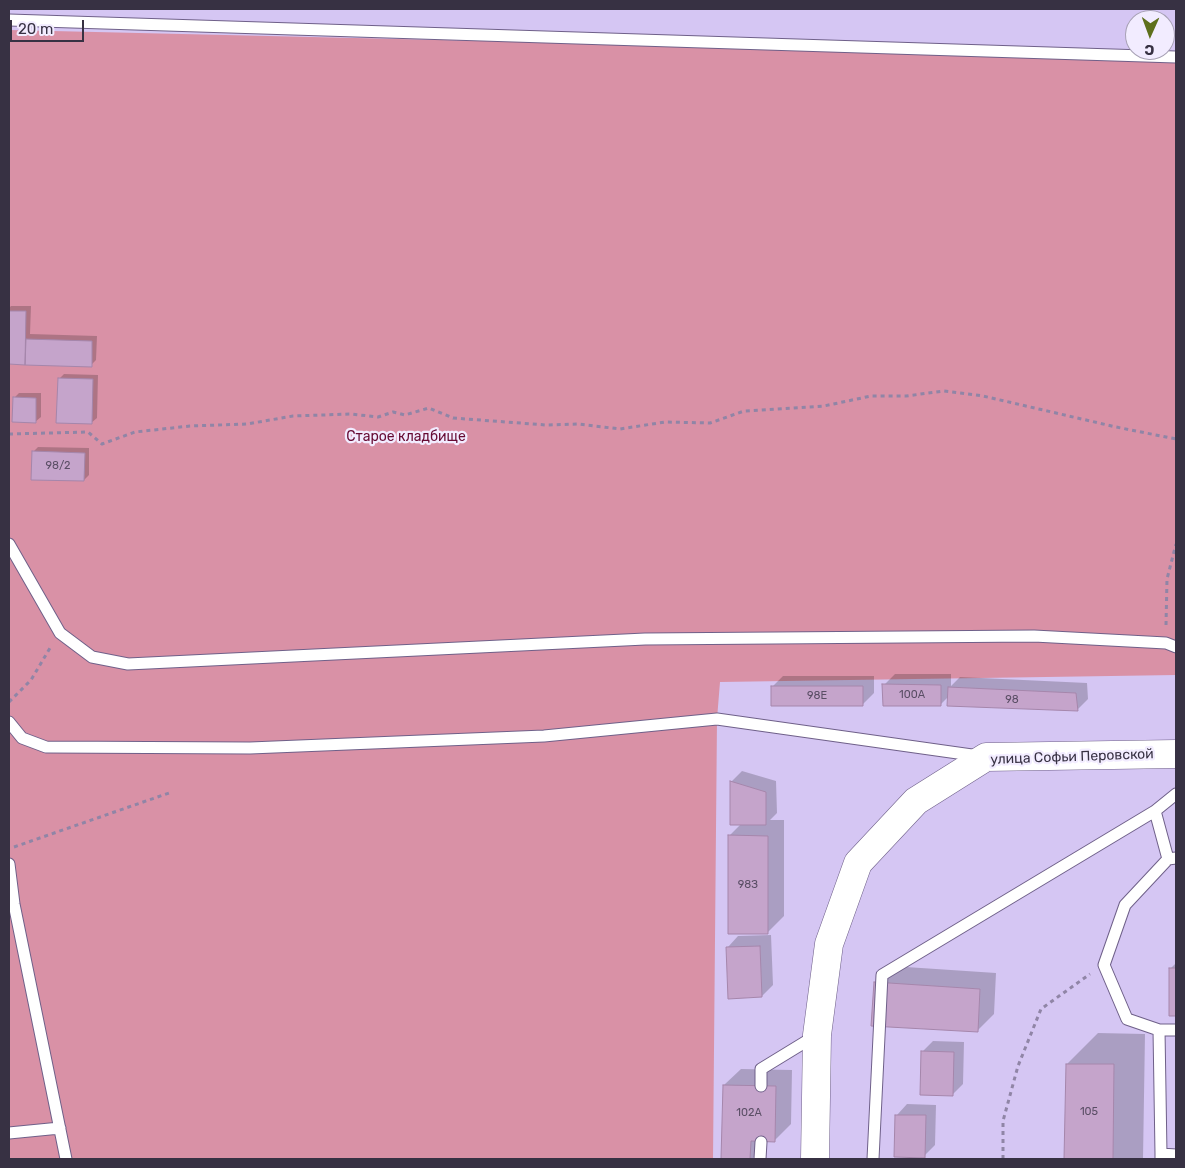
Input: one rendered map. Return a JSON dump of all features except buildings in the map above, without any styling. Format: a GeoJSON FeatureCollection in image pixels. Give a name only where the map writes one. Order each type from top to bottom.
{"type":"FeatureCollection","features":[{"type":"Feature","properties":{"kind":"main road","name":"улица Софьи Перовской"},"geometry":{"type":"LineString","coordinates":[[815,1159],[817,1035],[829,944],[858,863],[916,801],[986,757],[1176,754]]}},
{"type":"Feature","properties":{"kind":"lane"},"geometry":{"type":"LineString","coordinates":[[9,20],[1176,57]]}},
{"type":"Feature","properties":{"kind":"lane"},"geometry":{"type":"LineString","coordinates":[[9,544],[60,633],[92,657],[128,664],[645,639],[1034,636],[1171,645]]}},
{"type":"Feature","properties":{"kind":"lane"},"geometry":{"type":"LineString","coordinates":[[9,722],[22,738],[46,747],[250,748],[544,736],[717,719],[986,757]]}},
{"type":"Feature","properties":{"kind":"lane"},"geometry":{"type":"LineString","coordinates":[[873,1159],[882,975],[1155,811],[1176,794]]}},
{"type":"Feature","properties":{"kind":"lane"},"geometry":{"type":"LineString","coordinates":[[1155,811],[1172,858],[1125,905],[1104,965],[1127,1019],[1159,1030],[1176,1030]]}},
{"type":"Feature","properties":{"kind":"lane"},"geometry":{"type":"LineString","coordinates":[[9,864],[14,904],[66,1159]]}},
{"type":"Feature","properties":{"kind":"lane"},"geometry":{"type":"LineString","coordinates":[[1159,1030],[1162,1157],[1176,1155]]}},
{"type":"Feature","properties":{"kind":"lane"},"geometry":{"type":"LineString","coordinates":[[761,1086],[761,1069],[817,1035]]}},
{"type":"Feature","properties":{"kind":"lane"},"geometry":{"type":"LineString","coordinates":[[9,1133],[60,1128]]}},
{"type":"Feature","properties":{"kind":"lane"},"geometry":{"type":"LineString","coordinates":[[760,1159],[761,1142]]}},
{"type":"Feature","properties":{"kind":"path"},"geometry":{"type":"LineString","coordinates":[[9,434],[88,432],[102,444],[135,432],[180,427],[247,424],[293,416],[351,414],[378,417],[393,412],[405,415],[429,408],[454,418],[546,425],[578,424],[620,429],[665,422],[710,423],[744,411],[824,406],[871,396],[906,396],[944,391],[984,396],[1176,439]]}},
{"type":"Feature","properties":{"kind":"path"},"geometry":{"type":"LineString","coordinates":[[1171,645],[1167,580],[1176,544]]}},
{"type":"Feature","properties":{"kind":"path"},"geometry":{"type":"LineString","coordinates":[[9,702],[31,680],[60,633]]}},
{"type":"Feature","properties":{"kind":"path"},"geometry":{"type":"LineString","coordinates":[[9,849],[170,793]]}},
{"type":"Feature","properties":{"kind":"path"},"geometry":{"type":"LineString","coordinates":[[1003,1159],[1003,1121],[1018,1066],[1041,1010],[1104,965]]}},
{"type":"Feature","properties":{"kind":"green space","name":"Старое кладбище"},"geometry":{"type":"Polygon","coordinates":[[[9,30],[1125,56],[1125,60],[1175,60],[1176,57],[1176,675],[720,682],[717,719],[713,1159],[9,1159],[9,30]]]}}]}
